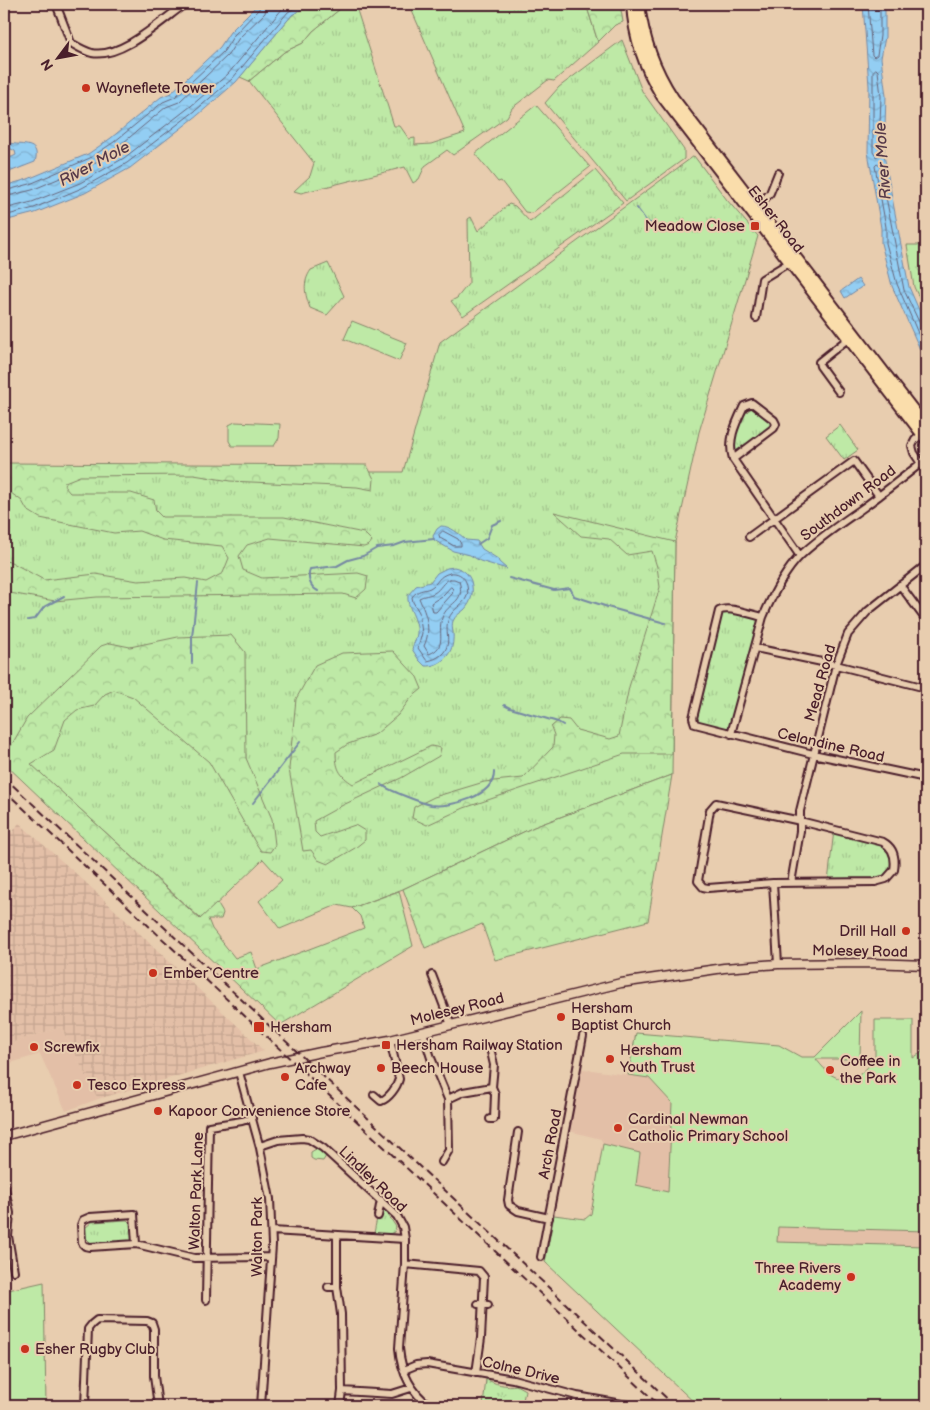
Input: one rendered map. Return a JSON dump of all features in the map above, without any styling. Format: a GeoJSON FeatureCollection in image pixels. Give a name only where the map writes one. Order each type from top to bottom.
{"type":"FeatureCollection","features":[{"type":"Feature","properties":{"kind":"main road","name":"Esher Road"},"geometry":{"type":"LineString","coordinates":[[632,4],[634,31],[645,66],[658,89],[689,132],[925,433]]}},
{"type":"Feature","properties":{"kind":"main road","name":"Esher Road"},"geometry":{"type":"LineString","coordinates":[[640,4],[646,44],[663,82],[688,119],[757,207],[925,433]]}},
{"type":"Feature","properties":{"kind":"street"},"geometry":{"type":"LineString","coordinates":[[56,4],[71,43],[91,53],[112,52],[126,45],[185,4]]}},
{"type":"Feature","properties":{"kind":"street"},"geometry":{"type":"LineString","coordinates":[[757,207],[770,193],[778,173]]}},
{"type":"Feature","properties":{"kind":"street"},"geometry":{"type":"LineString","coordinates":[[756,318],[762,279],[790,262]]}},
{"type":"Feature","properties":{"kind":"street"},"geometry":{"type":"LineString","coordinates":[[839,392],[819,362],[849,338]]}},
{"type":"Feature","properties":{"kind":"street"},"geometry":{"type":"LineString","coordinates":[[732,459],[774,428],[776,424],[774,420],[752,403],[744,406],[732,433],[730,449],[732,459],[800,556]]}},
{"type":"Feature","properties":{"kind":"street"},"geometry":{"type":"LineString","coordinates":[[925,433],[916,439],[912,446],[914,453],[926,471]]}},
{"type":"Feature","properties":{"kind":"street"},"geometry":{"type":"LineString","coordinates":[[749,537],[854,461],[879,496]]}},
{"type":"Feature","properties":{"kind":"street","name":"Southdown Road"},"geometry":{"type":"LineString","coordinates":[[731,734],[763,617],[779,586],[800,556],[921,463]]}},
{"type":"Feature","properties":{"kind":"street","name":"Mead Road"},"geometry":{"type":"LineString","coordinates":[[792,883],[800,831],[800,811],[836,665],[848,634],[868,611],[926,565]]}},
{"type":"Feature","properties":{"kind":"street"},"geometry":{"type":"LineString","coordinates":[[900,585],[926,620]]}},
{"type":"Feature","properties":{"kind":"street"},"geometry":{"type":"LineString","coordinates":[[731,734],[698,726],[693,721],[718,614],[725,608],[763,617]]}},
{"type":"Feature","properties":{"kind":"street"},"geometry":{"type":"LineString","coordinates":[[755,648],[836,665],[926,688]]}},
{"type":"Feature","properties":{"kind":"street"},"geometry":{"type":"LineString","coordinates":[[918,686],[926,680]]}},
{"type":"Feature","properties":{"kind":"street","name":"Celandine Road"},"geometry":{"type":"LineString","coordinates":[[731,734],[926,778]]}},
{"type":"Feature","properties":{"kind":"street"},"geometry":{"type":"LineString","coordinates":[[716,803],[800,822],[883,842],[894,854],[894,870],[886,879],[875,882],[773,883],[708,888],[698,881],[710,810],[716,803]]}},
{"type":"Feature","properties":{"kind":"street"},"geometry":{"type":"LineString","coordinates":[[773,883],[778,964]]}},
{"type":"Feature","properties":{"kind":"street","name":"Molesey Road"},"geometry":{"type":"LineString","coordinates":[[4,1136],[239,1072],[312,1054],[390,1040],[628,982],[724,968],[778,964],[868,963],[926,965]]}},
{"type":"Feature","properties":{"kind":"street"},"geometry":{"type":"LineString","coordinates":[[432,975],[451,1025]]}},
{"type":"Feature","properties":{"kind":"street"},"geometry":{"type":"LineString","coordinates":[[423,1032],[448,1099],[449,1150],[442,1161]]}},
{"type":"Feature","properties":{"kind":"street","name":"Arch Road"},"geometry":{"type":"LineString","coordinates":[[541,1256],[583,1036]]}},
{"type":"Feature","properties":{"kind":"street"},"geometry":{"type":"LineString","coordinates":[[374,1095],[381,1101],[385,1100],[398,1084],[399,1078],[390,1040]]}},
{"type":"Feature","properties":{"kind":"street"},"geometry":{"type":"LineString","coordinates":[[490,1119],[494,1119],[495,1094],[492,1087],[494,1065],[491,1052]]}},
{"type":"Feature","properties":{"kind":"street","name":"Walton Park"},"geometry":{"type":"LineString","coordinates":[[239,1072],[260,1146],[269,1192],[272,1231],[261,1406]]}},
{"type":"Feature","properties":{"kind":"street"},"geometry":{"type":"LineString","coordinates":[[448,1099],[464,1092],[492,1087]]}},
{"type":"Feature","properties":{"kind":"street","name":"Walton Park Lane"},"geometry":{"type":"LineString","coordinates":[[206,1300],[209,1126],[252,1118]]}},
{"type":"Feature","properties":{"kind":"street"},"geometry":{"type":"LineString","coordinates":[[518,1132],[508,1200],[509,1205],[518,1211],[549,1218]]}},
{"type":"Feature","properties":{"kind":"street","name":"Lindley Road"},"geometry":{"type":"LineString","coordinates":[[260,1146],[289,1138],[309,1139],[323,1148],[396,1216],[403,1227],[405,1239],[400,1360],[411,1388],[430,1406]]}},
{"type":"Feature","properties":{"kind":"street"},"geometry":{"type":"LineString","coordinates":[[4,1184],[10,1213],[8,1236],[14,1271]]}},
{"type":"Feature","properties":{"kind":"street"},"geometry":{"type":"LineString","coordinates":[[378,1216],[381,1200]]}},
{"type":"Feature","properties":{"kind":"street"},"geometry":{"type":"LineString","coordinates":[[136,1244],[134,1214],[90,1217],[83,1220],[81,1225],[82,1242],[85,1246],[90,1247],[136,1244],[194,1258],[271,1257]]}},
{"type":"Feature","properties":{"kind":"street"},"geometry":{"type":"LineString","coordinates":[[272,1231],[405,1239]]}},
{"type":"Feature","properties":{"kind":"street"},"geometry":{"type":"LineString","coordinates":[[336,1234],[337,1287],[341,1314],[342,1392],[340,1406]]}},
{"type":"Feature","properties":{"kind":"street"},"geometry":{"type":"LineString","coordinates":[[405,1264],[479,1271],[484,1277],[481,1338],[476,1373]]}},
{"type":"Feature","properties":{"kind":"street"},"geometry":{"type":"LineString","coordinates":[[328,1287],[337,1287]]}},
{"type":"Feature","properties":{"kind":"street"},"geometry":{"type":"LineString","coordinates":[[85,1406],[88,1330],[94,1322],[106,1320],[147,1321],[154,1326],[154,1376],[158,1406]]}},
{"type":"Feature","properties":{"kind":"street","name":"Colne Drive"},"geometry":{"type":"LineString","coordinates":[[404,1370],[416,1365],[426,1364],[513,1380],[577,1396],[633,1406]]}},
{"type":"Feature","properties":{"kind":"street"},"geometry":{"type":"LineString","coordinates":[[342,1392],[392,1394],[411,1388]]}},
{"type":"Feature","properties":{"kind":"street"},"geometry":{"type":"LineString","coordinates":[[575,1406],[577,1396]]}},
{"type":"Feature","properties":{"kind":"shaded area"},"geometry":{"type":"Polygon","coordinates":[[[19,823],[82,879],[264,1051],[98,1099],[61,1027],[4,1045],[4,825],[12,833],[19,823]]]}},
{"type":"Feature","properties":{"kind":"shaded area"},"geometry":{"type":"Polygon","coordinates":[[[61,1027],[98,1099],[66,1111],[40,1054],[4,1065],[4,1045],[61,1027]]]}},
{"type":"Feature","properties":{"kind":"shaded area","name":"Cardinal Newman Catholic Primary School"},"geometry":{"type":"Polygon","coordinates":[[[577,1068],[649,1078],[672,1103],[668,1192],[636,1185],[640,1153],[603,1144],[601,1139],[565,1130],[577,1068]]]}},
{"type":"Feature","properties":{"kind":"shaded area"},"geometry":{"type":"Polygon","coordinates":[[[778,1227],[926,1231],[926,1316],[777,1242],[778,1227]]]}},
{"type":"Feature","properties":{"kind":"green space"},"geometry":{"type":"Polygon","coordinates":[[[310,4],[346,4],[313,31],[303,43],[284,52],[249,81],[240,77],[292,15],[310,4]]]}},
{"type":"Feature","properties":{"kind":"green space"},"geometry":{"type":"Polygon","coordinates":[[[346,4],[355,4],[394,126],[400,126],[409,139],[415,138],[415,145],[431,144],[465,133],[409,4],[586,4],[598,42],[554,81],[548,80],[512,108],[507,117],[453,155],[447,150],[425,166],[419,179],[413,183],[405,167],[301,193],[294,191],[310,176],[314,163],[249,81],[284,52],[303,43],[313,31],[346,4]]]}},
{"type":"Feature","properties":{"kind":"green space"},"geometry":{"type":"Polygon","coordinates":[[[586,4],[620,4],[623,22],[615,25],[598,42],[586,4]]]}},
{"type":"Feature","properties":{"kind":"green space"},"geometry":{"type":"Polygon","coordinates":[[[622,40],[642,91],[684,150],[684,159],[626,201],[545,103],[559,87],[622,40]]]}},
{"type":"Feature","properties":{"kind":"green space"},"geometry":{"type":"Polygon","coordinates":[[[536,105],[590,167],[532,213],[525,212],[501,181],[498,182],[475,154],[536,105]]]}},
{"type":"Feature","properties":{"kind":"green space"},"geometry":{"type":"Polygon","coordinates":[[[694,156],[727,200],[758,236],[699,432],[675,542],[672,775],[534,827],[403,889],[352,908],[337,905],[280,929],[259,901],[282,880],[263,859],[201,919],[4,740],[4,472],[403,472],[440,342],[694,156]]]}},
{"type":"Feature","properties":{"kind":"green space"},"geometry":{"type":"Polygon","coordinates":[[[595,170],[623,203],[463,316],[451,301],[457,298],[469,283],[468,219],[471,217],[478,231],[509,204],[515,206],[530,222],[595,170]]]}},
{"type":"Feature","properties":{"kind":"green space"},"geometry":{"type":"Polygon","coordinates":[[[907,245],[926,245],[926,313],[914,287],[907,245]]]}},
{"type":"Feature","properties":{"kind":"green space"},"geometry":{"type":"Polygon","coordinates":[[[328,263],[344,296],[327,315],[310,308],[305,284],[311,270],[328,263]]]}},
{"type":"Feature","properties":{"kind":"green space"},"geometry":{"type":"Polygon","coordinates":[[[352,321],[407,343],[399,361],[344,339],[352,321]]]}},
{"type":"Feature","properties":{"kind":"green space"},"geometry":{"type":"Polygon","coordinates":[[[753,408],[770,421],[769,428],[737,452],[733,448],[742,419],[753,408]]]}},
{"type":"Feature","properties":{"kind":"green space"},"geometry":{"type":"Polygon","coordinates":[[[235,422],[280,424],[279,438],[274,446],[232,446],[229,441],[229,425],[235,422]]]}},
{"type":"Feature","properties":{"kind":"green space"},"geometry":{"type":"Polygon","coordinates":[[[840,425],[858,450],[844,460],[826,436],[840,425]]]}},
{"type":"Feature","properties":{"kind":"green space"},"geometry":{"type":"Polygon","coordinates":[[[4,463],[367,465],[374,479],[373,490],[357,487],[230,481],[194,475],[80,476],[65,482],[64,486],[70,493],[131,493],[154,500],[156,511],[162,517],[284,517],[364,533],[372,541],[364,547],[270,538],[247,545],[239,556],[243,570],[262,578],[358,573],[368,576],[366,589],[356,598],[343,594],[97,597],[55,601],[4,592],[4,561],[11,562],[44,580],[96,574],[138,581],[185,578],[206,582],[223,573],[229,558],[222,546],[163,540],[139,531],[114,533],[40,518],[27,510],[22,501],[11,493],[4,492],[4,463]]]}},
{"type":"Feature","properties":{"kind":"green space"},"geometry":{"type":"Polygon","coordinates":[[[554,512],[675,542],[672,754],[624,754],[464,808],[427,825],[412,818],[414,807],[434,797],[484,782],[523,778],[553,747],[554,735],[551,727],[560,719],[569,720],[577,730],[610,739],[619,736],[629,687],[660,587],[657,567],[652,551],[627,555],[609,539],[581,536],[554,512]]]}},
{"type":"Feature","properties":{"kind":"green space"},"geometry":{"type":"Polygon","coordinates":[[[722,609],[763,617],[731,734],[698,726],[693,718],[722,609]]]}},
{"type":"Feature","properties":{"kind":"green space"},"geometry":{"type":"Polygon","coordinates":[[[231,635],[245,652],[246,758],[272,819],[275,845],[270,852],[261,851],[209,762],[133,697],[114,690],[105,694],[94,706],[77,710],[65,720],[54,750],[31,764],[200,919],[217,903],[223,913],[221,919],[208,919],[212,929],[235,958],[251,952],[257,969],[364,928],[360,916],[352,908],[399,891],[413,946],[280,1025],[4,763],[4,740],[11,746],[27,718],[101,646],[110,643],[130,647],[178,637],[231,635]]]}},
{"type":"Feature","properties":{"kind":"green space"},"geometry":{"type":"Polygon","coordinates":[[[393,651],[417,677],[422,689],[411,698],[398,715],[376,734],[348,744],[336,752],[339,771],[353,784],[431,746],[441,748],[439,756],[401,778],[314,821],[315,832],[320,837],[355,825],[365,831],[365,840],[328,864],[318,860],[311,850],[303,851],[289,769],[296,699],[315,665],[342,653],[393,651]]]}},
{"type":"Feature","properties":{"kind":"green space"},"geometry":{"type":"Polygon","coordinates":[[[672,775],[648,921],[495,960],[482,924],[425,948],[403,889],[534,827],[672,775]]]}},
{"type":"Feature","properties":{"kind":"green space"},"geometry":{"type":"Polygon","coordinates":[[[834,830],[888,845],[895,864],[886,879],[828,882],[834,830]]]}},
{"type":"Feature","properties":{"kind":"green space"},"geometry":{"type":"Polygon","coordinates":[[[861,1011],[860,1059],[816,1059],[824,1069],[841,1079],[853,1080],[875,1058],[875,1020],[913,1020],[913,1058],[922,1052],[923,1016],[926,1016],[926,1231],[778,1227],[777,1242],[926,1246],[926,1406],[698,1406],[545,1262],[554,1215],[585,1219],[591,1214],[603,1144],[640,1153],[636,1185],[668,1192],[672,1103],[649,1078],[628,1075],[636,1033],[779,1045],[801,1057],[815,1057],[861,1011]]]}},
{"type":"Feature","properties":{"kind":"green space"},"geometry":{"type":"Polygon","coordinates":[[[316,1149],[325,1153],[326,1156],[323,1161],[311,1158],[311,1152],[316,1149]]]}},
{"type":"Feature","properties":{"kind":"green space"},"geometry":{"type":"Polygon","coordinates":[[[385,1210],[396,1227],[394,1232],[389,1234],[374,1233],[378,1216],[385,1210]]]}},
{"type":"Feature","properties":{"kind":"green space"},"geometry":{"type":"Polygon","coordinates":[[[127,1220],[133,1226],[133,1241],[93,1245],[86,1238],[85,1228],[92,1222],[127,1220]]]}},
{"type":"Feature","properties":{"kind":"green space","name":"Esher Rugby Club"},"geometry":{"type":"Polygon","coordinates":[[[44,1282],[46,1406],[4,1406],[4,1291],[44,1282]]]}},
{"type":"Feature","properties":{"kind":"green space"},"geometry":{"type":"Polygon","coordinates":[[[486,1379],[501,1385],[516,1385],[525,1390],[522,1406],[483,1406],[486,1379]]]}},
{"type":"Feature","properties":{"kind":"water","name":"River Mole"},"geometry":{"type":"Polygon","coordinates":[[[258,4],[310,4],[292,15],[236,82],[198,115],[130,168],[85,193],[35,213],[4,221],[4,186],[28,179],[88,154],[111,138],[161,97],[171,93],[220,47],[230,32],[258,4]]]}},
{"type":"Feature","properties":{"kind":"water","name":"River Mole"},"geometry":{"type":"Polygon","coordinates":[[[863,4],[884,4],[885,7],[885,37],[881,58],[886,96],[884,155],[909,287],[926,326],[926,363],[892,286],[881,243],[881,228],[868,152],[869,86],[863,4]]]}},
{"type":"Feature","properties":{"kind":"water"},"geometry":{"type":"Polygon","coordinates":[[[6,142],[32,147],[36,155],[35,162],[4,174],[4,157],[16,155],[15,151],[4,147],[6,142]]]}},
{"type":"Feature","properties":{"kind":"water"},"geometry":{"type":"Polygon","coordinates":[[[858,279],[863,286],[845,298],[841,291],[858,279]]]}},
{"type":"Feature","properties":{"kind":"water"},"geometry":{"type":"Polygon","coordinates":[[[441,526],[451,529],[466,540],[477,541],[482,549],[498,559],[507,569],[480,561],[470,555],[453,551],[434,540],[433,536],[441,526]]]}},
{"type":"Feature","properties":{"kind":"water"},"geometry":{"type":"Polygon","coordinates":[[[454,567],[463,570],[467,574],[472,585],[472,597],[467,607],[453,621],[452,645],[448,655],[436,664],[425,666],[412,649],[417,628],[408,595],[416,586],[430,582],[437,573],[454,567]]]}},
{"type":"Feature","properties":{"kind":"waterway"},"geometry":{"type":"LineString","coordinates":[[637,208],[647,222],[663,228]]}},
{"type":"Feature","properties":{"kind":"waterway"},"geometry":{"type":"LineString","coordinates":[[478,544],[487,538],[492,525],[501,521]]}},
{"type":"Feature","properties":{"kind":"waterway"},"geometry":{"type":"LineString","coordinates":[[318,591],[310,582],[310,569],[337,566],[348,560],[363,556],[377,548],[394,546],[405,542],[434,539]]}},
{"type":"Feature","properties":{"kind":"waterway"},"geometry":{"type":"LineString","coordinates":[[509,578],[554,590],[570,588],[574,596],[665,623]]}},
{"type":"Feature","properties":{"kind":"waterway"},"geometry":{"type":"LineString","coordinates":[[192,663],[192,637],[198,583]]}},
{"type":"Feature","properties":{"kind":"waterway"},"geometry":{"type":"LineString","coordinates":[[28,620],[35,619],[44,607],[64,596]]}},
{"type":"Feature","properties":{"kind":"waterway"},"geometry":{"type":"LineString","coordinates":[[504,705],[563,725]]}},
{"type":"Feature","properties":{"kind":"waterway"},"geometry":{"type":"LineString","coordinates":[[253,803],[300,742]]}},
{"type":"Feature","properties":{"kind":"waterway"},"geometry":{"type":"LineString","coordinates":[[381,784],[397,793],[427,804],[449,804],[470,799],[480,794],[487,788],[494,772]]}},
{"type":"Feature","properties":{"kind":"railway"},"geometry":{"type":"LineString","coordinates":[[4,777],[675,1406]]}},
{"type":"Feature","properties":{"kind":"railway"},"geometry":{"type":"LineString","coordinates":[[4,790],[660,1406]]}},
{"type":"Feature","properties":{"kind":"place","name":"Wayneflete Tower"},"geometry":{"type":"Point","coordinates":[86,88]}},
{"type":"Feature","properties":{"kind":"place","name":"Meadow Close"},"geometry":{"type":"Point","coordinates":[755,226]}},
{"type":"Feature","properties":{"kind":"place","name":"Drill Hall"},"geometry":{"type":"Point","coordinates":[906,931]}},
{"type":"Feature","properties":{"kind":"place","name":"Ember Centre"},"geometry":{"type":"Point","coordinates":[153,973]}},
{"type":"Feature","properties":{"kind":"place","name":"Hersham Baptist Church"},"geometry":{"type":"Point","coordinates":[561,1017]}},
{"type":"Feature","properties":{"kind":"place","name":"Hersham"},"geometry":{"type":"Point","coordinates":[259,1027]}},
{"type":"Feature","properties":{"kind":"place","name":"Hersham Railway Station"},"geometry":{"type":"Point","coordinates":[386,1045]}},
{"type":"Feature","properties":{"kind":"place","name":"Screwfix"},"geometry":{"type":"Point","coordinates":[34,1047]}},
{"type":"Feature","properties":{"kind":"place","name":"Hersham Youth Trust"},"geometry":{"type":"Point","coordinates":[610,1059]}},
{"type":"Feature","properties":{"kind":"place","name":"Beech House"},"geometry":{"type":"Point","coordinates":[381,1068]}},
{"type":"Feature","properties":{"kind":"place","name":"Coffee in the Park"},"geometry":{"type":"Point","coordinates":[830,1070]}},
{"type":"Feature","properties":{"kind":"place","name":"Archway Cafe"},"geometry":{"type":"Point","coordinates":[285,1077]}},
{"type":"Feature","properties":{"kind":"place","name":"Tesco Express"},"geometry":{"type":"Point","coordinates":[77,1085]}},
{"type":"Feature","properties":{"kind":"place","name":"Kapoor Convenience Store"},"geometry":{"type":"Point","coordinates":[158,1111]}},
{"type":"Feature","properties":{"kind":"place","name":"Cardinal Newman Catholic Primary School"},"geometry":{"type":"Point","coordinates":[618,1128]}},
{"type":"Feature","properties":{"kind":"place","name":"Three Rivers Academy"},"geometry":{"type":"Point","coordinates":[851,1277]}},
{"type":"Feature","properties":{"kind":"place","name":"Esher Rugby Club"},"geometry":{"type":"Point","coordinates":[25,1349]}}]}
